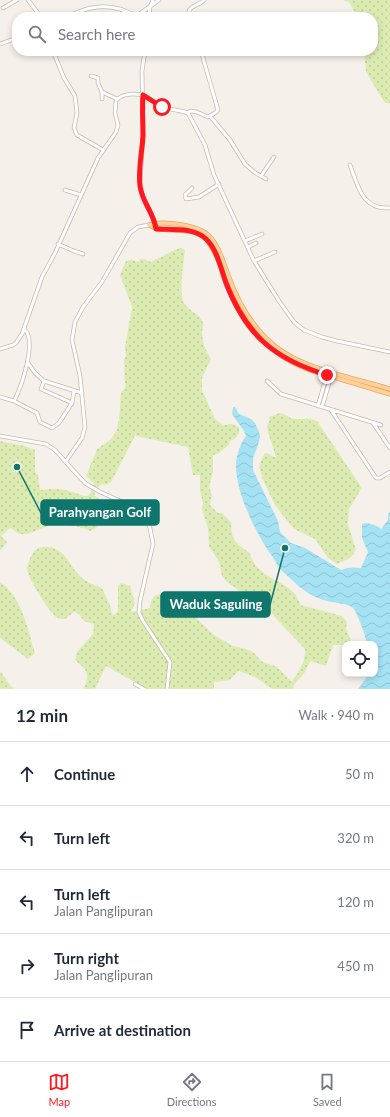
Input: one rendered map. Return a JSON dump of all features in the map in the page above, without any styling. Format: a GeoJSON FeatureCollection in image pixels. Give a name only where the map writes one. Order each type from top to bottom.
{"type":"FeatureCollection","features":[{"type":"Feature","properties":{"kind":"main road"},"geometry":{"type":"LineString","coordinates":[[149,225],[155,222],[191,226],[204,232],[210,237],[216,246],[239,311],[247,324],[273,350],[294,364],[329,375],[390,389]]}},
{"type":"Feature","properties":{"kind":"main road"},"geometry":{"type":"LineString","coordinates":[[149,225],[156,229],[193,232],[206,238],[231,289],[252,322],[270,342],[286,354],[305,364],[376,387],[390,394]]}},
{"type":"Feature","properties":{"kind":"street"},"geometry":{"type":"LineString","coordinates":[[3,8],[17,0]]}},
{"type":"Feature","properties":{"kind":"street"},"geometry":{"type":"LineString","coordinates":[[28,0],[37,12]]}},
{"type":"Feature","properties":{"kind":"street"},"geometry":{"type":"LineString","coordinates":[[150,12],[153,0]]}},
{"type":"Feature","properties":{"kind":"street"},"geometry":{"type":"LineString","coordinates":[[142,12],[159,0]]}},
{"type":"Feature","properties":{"kind":"street"},"geometry":{"type":"LineString","coordinates":[[189,12],[189,9],[204,0]]}},
{"type":"Feature","properties":{"kind":"street"},"geometry":{"type":"LineString","coordinates":[[78,12],[101,7],[118,9],[126,12]]}},
{"type":"Feature","properties":{"kind":"street"},"geometry":{"type":"LineString","coordinates":[[0,44],[12,40]]}},
{"type":"Feature","properties":{"kind":"street"},"geometry":{"type":"LineString","coordinates":[[55,56],[64,78],[75,96],[78,109],[74,126],[77,135],[103,150]]}},
{"type":"Feature","properties":{"kind":"street"},"geometry":{"type":"LineString","coordinates":[[144,56],[142,71],[143,134],[140,184],[143,198],[155,222],[156,229]]}},
{"type":"Feature","properties":{"kind":"street"},"geometry":{"type":"LineString","coordinates":[[0,349],[9,347],[16,343],[24,329],[38,286],[98,158],[117,129],[118,125],[115,107],[117,99],[125,95],[143,95],[158,105],[188,113],[193,111],[210,116],[217,111],[217,109],[202,56]]}},
{"type":"Feature","properties":{"kind":"street"},"geometry":{"type":"LineString","coordinates":[[91,76],[98,78],[98,83],[102,92],[102,100]]}},
{"type":"Feature","properties":{"kind":"street"},"geometry":{"type":"LineString","coordinates":[[102,92],[117,99]]}},
{"type":"Feature","properties":{"kind":"street"},"geometry":{"type":"LineString","coordinates":[[188,113],[205,145],[214,175],[254,260],[279,301],[300,328],[337,341],[390,352]]}},
{"type":"Feature","properties":{"kind":"street"},"geometry":{"type":"LineString","coordinates":[[210,116],[230,140],[245,164],[266,178]]}},
{"type":"Feature","properties":{"kind":"street"},"geometry":{"type":"LineString","coordinates":[[261,176],[274,157]]}},
{"type":"Feature","properties":{"kind":"street"},"geometry":{"type":"LineString","coordinates":[[350,165],[361,194],[367,201],[377,207],[390,208]]}},
{"type":"Feature","properties":{"kind":"street"},"geometry":{"type":"LineString","coordinates":[[192,188],[185,195],[188,199],[199,197],[219,184]]}},
{"type":"Feature","properties":{"kind":"street"},"geometry":{"type":"LineString","coordinates":[[65,190],[81,195]]}},
{"type":"Feature","properties":{"kind":"street"},"geometry":{"type":"LineString","coordinates":[[66,461],[82,438],[85,427],[80,376],[72,340],[75,322],[83,307],[102,282],[130,233],[138,227],[149,225]]}},
{"type":"Feature","properties":{"kind":"street"},"geometry":{"type":"LineString","coordinates":[[245,241],[262,234]]}},
{"type":"Feature","properties":{"kind":"street"},"geometry":{"type":"LineString","coordinates":[[58,244],[83,254]]}},
{"type":"Feature","properties":{"kind":"street"},"geometry":{"type":"LineString","coordinates":[[248,247],[256,244]]}},
{"type":"Feature","properties":{"kind":"street"},"geometry":{"type":"LineString","coordinates":[[254,260],[275,252]]}},
{"type":"Feature","properties":{"kind":"street"},"geometry":{"type":"LineString","coordinates":[[14,401],[28,363],[29,338],[24,329]]}},
{"type":"Feature","properties":{"kind":"street"},"geometry":{"type":"LineString","coordinates":[[28,363],[35,373],[44,381],[82,394]]}},
{"type":"Feature","properties":{"kind":"street"},"geometry":{"type":"LineString","coordinates":[[320,407],[329,375]]}},
{"type":"Feature","properties":{"kind":"street"},"geometry":{"type":"LineString","coordinates":[[44,381],[41,388],[42,389],[72,403]]}},
{"type":"Feature","properties":{"kind":"street"},"geometry":{"type":"LineString","coordinates":[[267,381],[281,394],[381,425]]}},
{"type":"Feature","properties":{"kind":"street"},"geometry":{"type":"LineString","coordinates":[[0,397],[14,401],[37,413],[40,422],[52,428],[60,422],[72,403],[74,391]]}},
{"type":"Feature","properties":{"kind":"street"},"geometry":{"type":"LineString","coordinates":[[331,410],[376,478],[380,478],[390,472]]}},
{"type":"Feature","properties":{"kind":"street"},"geometry":{"type":"LineString","coordinates":[[373,422],[390,448]]}},
{"type":"Feature","properties":{"kind":"street"},"geometry":{"type":"LineString","coordinates":[[0,436],[46,444],[55,450],[85,482],[100,492],[136,508],[148,522],[152,544],[139,613],[170,662],[167,689]]}},
{"type":"Feature","properties":{"kind":"street"},"geometry":{"type":"LineString","coordinates":[[135,684],[144,689]]}},
{"type":"Feature","properties":{"kind":"green space"},"geometry":{"type":"Polygon","coordinates":[[[343,0],[390,0],[390,103],[385,103],[366,72],[364,56],[378,56],[378,12],[355,12],[349,2],[343,0]]]}},
{"type":"Feature","properties":{"kind":"green space"},"geometry":{"type":"Polygon","coordinates":[[[179,248],[185,250],[181,285],[182,298],[186,306],[202,320],[202,336],[206,350],[211,359],[202,378],[202,390],[215,419],[223,425],[231,424],[239,427],[239,433],[236,438],[230,441],[228,446],[219,453],[213,455],[213,472],[209,487],[212,495],[210,505],[218,513],[222,513],[231,522],[233,537],[240,546],[249,552],[257,567],[293,592],[301,605],[342,616],[347,622],[346,628],[351,641],[342,641],[342,645],[333,645],[326,666],[310,661],[305,672],[293,686],[294,689],[272,689],[257,678],[239,671],[230,680],[214,682],[214,689],[147,689],[106,666],[95,689],[84,689],[87,673],[75,660],[77,652],[93,634],[94,624],[84,621],[79,614],[74,612],[65,619],[59,619],[56,617],[34,586],[28,573],[27,568],[34,551],[41,547],[46,547],[60,551],[83,579],[102,588],[110,605],[112,614],[114,615],[118,611],[118,586],[121,583],[130,586],[135,603],[131,612],[150,608],[154,596],[167,592],[182,597],[198,620],[214,635],[233,646],[246,649],[254,653],[261,661],[277,667],[292,682],[303,662],[305,649],[261,602],[251,594],[240,591],[228,583],[222,576],[219,562],[209,546],[208,528],[202,510],[203,504],[200,490],[200,475],[193,475],[188,447],[136,436],[136,434],[111,482],[106,485],[103,484],[99,486],[94,495],[103,502],[103,510],[109,513],[108,518],[95,529],[90,531],[74,526],[56,525],[45,527],[32,533],[21,534],[10,528],[1,536],[7,542],[0,551],[0,441],[25,446],[35,450],[35,472],[38,475],[40,490],[64,490],[85,496],[90,494],[94,483],[86,476],[97,449],[110,440],[116,432],[119,420],[121,393],[125,387],[125,347],[132,307],[120,275],[126,261],[131,260],[139,262],[140,259],[144,259],[151,262],[179,248]]]}},
{"type":"Feature","properties":{"kind":"green space"},"geometry":{"type":"Polygon","coordinates":[[[280,413],[294,419],[310,419],[317,421],[362,488],[349,509],[348,524],[356,550],[350,557],[340,563],[337,564],[328,558],[315,539],[294,529],[275,505],[263,480],[259,467],[264,454],[267,453],[276,457],[268,432],[267,426],[269,417],[280,413]]]}},
{"type":"Feature","properties":{"kind":"green space"},"geometry":{"type":"Polygon","coordinates":[[[0,582],[13,595],[23,614],[35,653],[28,659],[0,638],[0,582]]]}},
{"type":"Feature","properties":{"kind":"green space"},"geometry":{"type":"Polygon","coordinates":[[[0,671],[11,686],[15,689],[0,689],[0,671]]]}},
{"type":"Feature","properties":{"kind":"water"},"geometry":{"type":"Polygon","coordinates":[[[233,407],[235,407],[239,414],[251,419],[255,423],[260,437],[253,458],[253,470],[278,521],[280,532],[291,543],[305,548],[341,570],[346,568],[361,568],[368,552],[362,538],[362,524],[372,524],[381,529],[388,520],[388,514],[390,512],[390,689],[358,689],[367,677],[378,677],[378,641],[366,641],[353,608],[344,604],[318,598],[300,588],[280,569],[259,536],[239,487],[236,461],[241,445],[246,436],[232,414],[233,407]]]}},
{"type":"Feature","properties":{"kind":"place","name":"Parahyangan Golf"},"geometry":{"type":"Point","coordinates":[17,467]}},
{"type":"Feature","properties":{"kind":"place","name":"Waduk Saguling"},"geometry":{"type":"Point","coordinates":[285,548]}},
{"type":"Feature","properties":{"kind":"route"},"geometry":{"type":"LineString","coordinates":[[162,107],[143,95],[143,134],[140,184],[143,198],[155,222],[156,229],[193,232],[206,238],[214,252],[236,305],[247,324],[265,344],[294,364],[327,375]]}}]}
